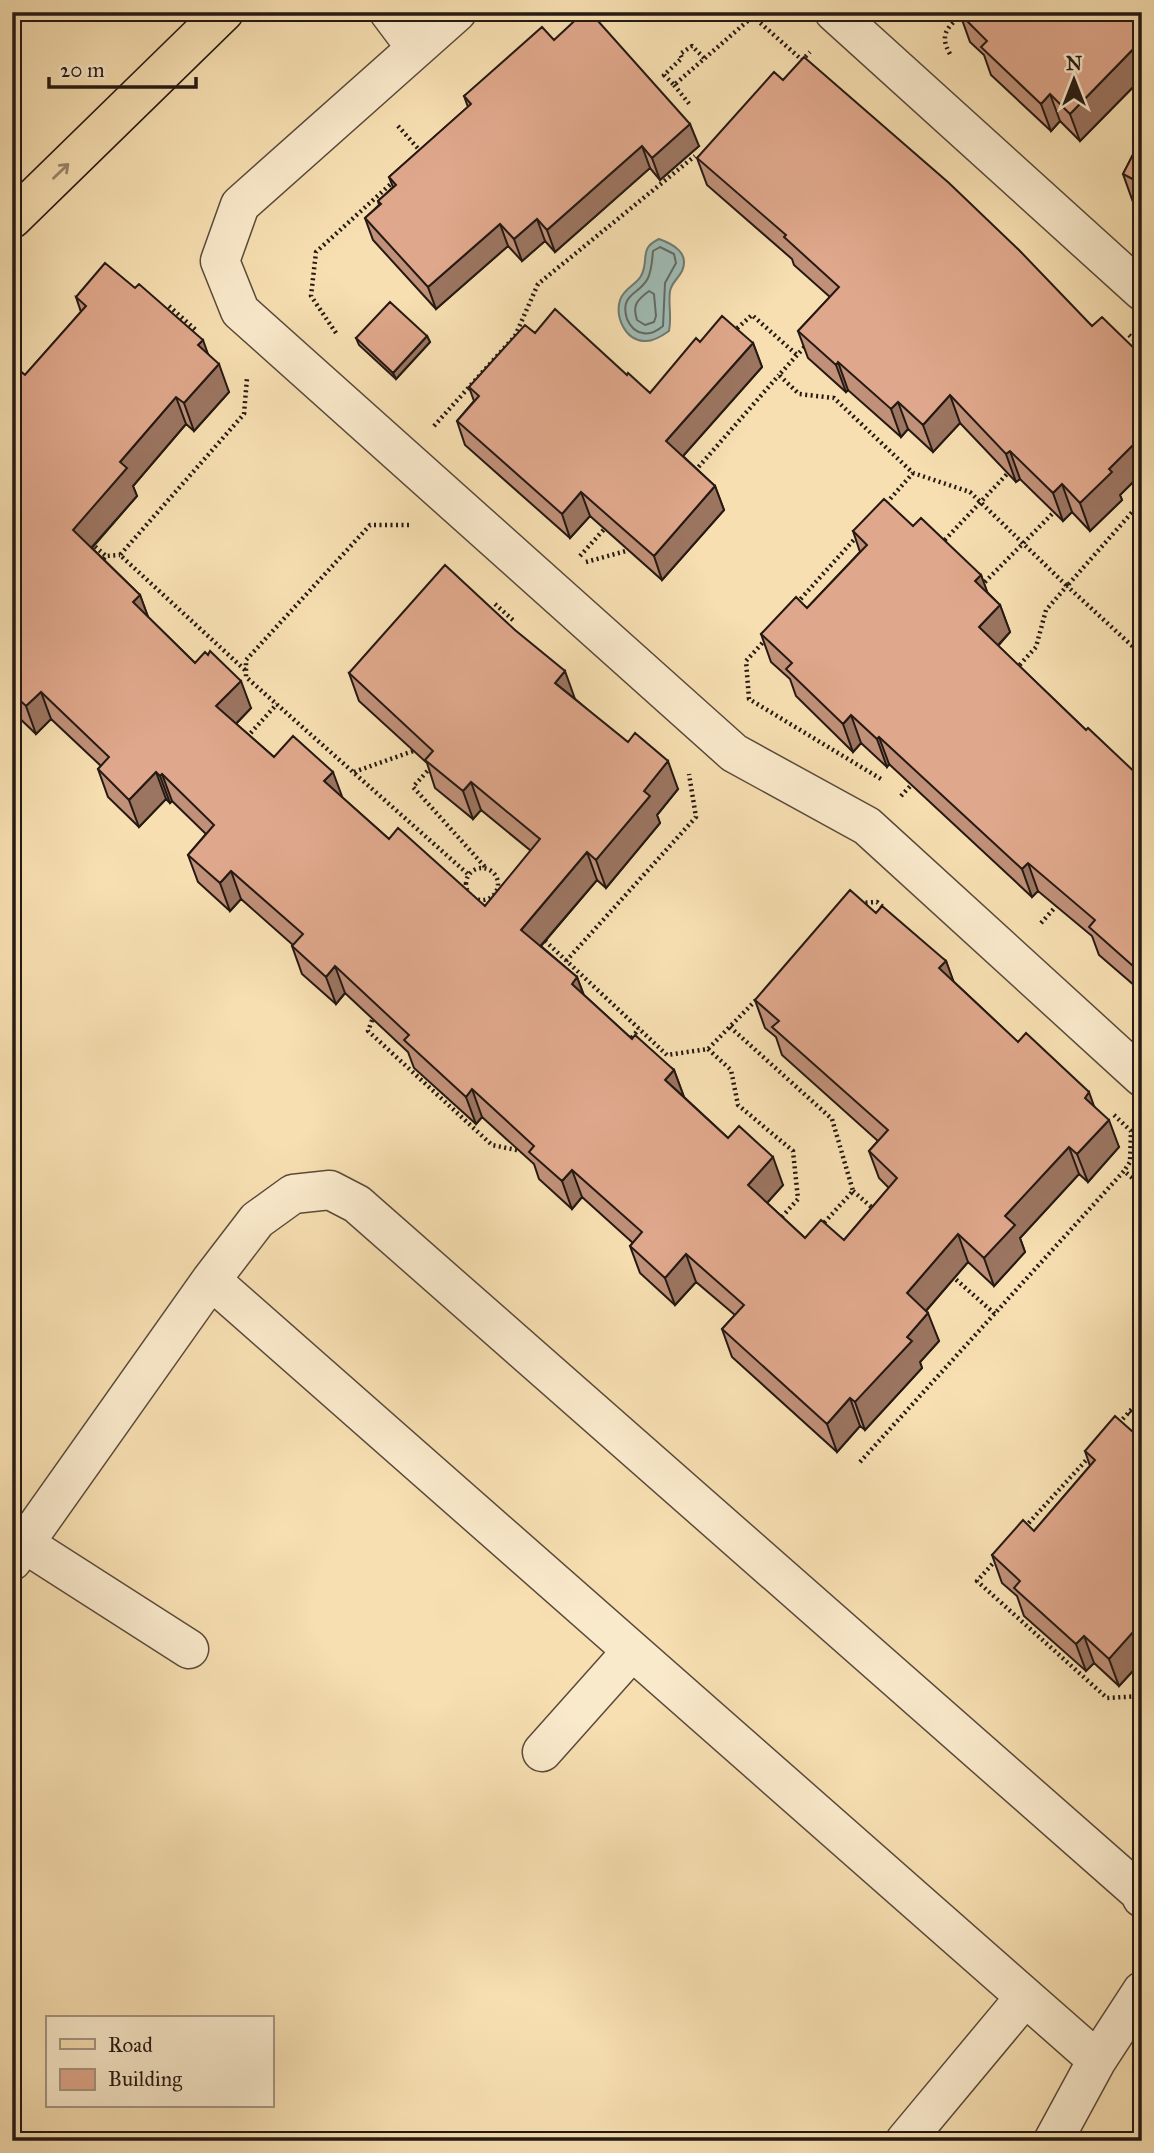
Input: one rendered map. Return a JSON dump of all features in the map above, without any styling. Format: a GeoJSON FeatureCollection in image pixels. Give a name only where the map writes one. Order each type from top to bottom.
{"type":"FeatureCollection","features":[{"type":"Feature","properties":{"kind":"main road"},"geometry":{"type":"LineString","coordinates":[[12,219],[224,12]]}},
{"type":"Feature","properties":{"kind":"lane"},"geometry":{"type":"LineString","coordinates":[[389,12],[416,48]]}},
{"type":"Feature","properties":{"kind":"lane"},"geometry":{"type":"LineString","coordinates":[[457,12],[240,205],[220,261],[240,311],[734,753],[867,826],[1142,1077]]}},
{"type":"Feature","properties":{"kind":"lane"},"geometry":{"type":"LineString","coordinates":[[834,12],[1142,291]]}},
{"type":"Feature","properties":{"kind":"lane"},"geometry":{"type":"LineString","coordinates":[[188,1649],[18,1552],[211,1280],[257,1220],[293,1194],[330,1190],[357,1204],[1139,1892],[1142,1898]]}},
{"type":"Feature","properties":{"kind":"lane"},"geometry":{"type":"LineString","coordinates":[[211,1280],[1097,2060]]}},
{"type":"Feature","properties":{"kind":"lane"},"geometry":{"type":"LineString","coordinates":[[542,1752],[632,1651]]}},
{"type":"Feature","properties":{"kind":"lane"},"geometry":{"type":"LineString","coordinates":[[1053,2141],[1097,2060],[1142,1992]]}},
{"type":"Feature","properties":{"kind":"lane"},"geometry":{"type":"LineString","coordinates":[[905,2141],[1025,1997]]}},
{"type":"Feature","properties":{"kind":"path"},"geometry":{"type":"LineString","coordinates":[[674,85],[758,12]]}},
{"type":"Feature","properties":{"kind":"path"},"geometry":{"type":"LineString","coordinates":[[954,61],[944,44],[947,27],[965,12]]}},
{"type":"Feature","properties":{"kind":"path"},"geometry":{"type":"LineString","coordinates":[[691,106],[664,75],[682,58],[680,54],[692,46],[704,58]]}},
{"type":"Feature","properties":{"kind":"path"},"geometry":{"type":"LineString","coordinates":[[395,122],[423,154],[433,145]]}},
{"type":"Feature","properties":{"kind":"path"},"geometry":{"type":"LineString","coordinates":[[433,427],[515,336],[538,284],[695,156]]}},
{"type":"Feature","properties":{"kind":"path"},"geometry":{"type":"LineString","coordinates":[[338,336],[311,296],[316,252],[403,172]]}},
{"type":"Feature","properties":{"kind":"path"},"geometry":{"type":"LineString","coordinates":[[169,306],[198,332]]}},
{"type":"Feature","properties":{"kind":"path"},"geometry":{"type":"LineString","coordinates":[[726,339],[752,315],[797,355]]}},
{"type":"Feature","properties":{"kind":"path"},"geometry":{"type":"LineString","coordinates":[[689,479],[814,336]]}},
{"type":"Feature","properties":{"kind":"path"},"geometry":{"type":"LineString","coordinates":[[779,375],[799,394],[834,398],[913,473],[970,492],[1142,655]]}},
{"type":"Feature","properties":{"kind":"path"},"geometry":{"type":"LineString","coordinates":[[97,566],[106,556],[120,555],[244,414],[247,376]]}},
{"type":"Feature","properties":{"kind":"path"},"geometry":{"type":"LineString","coordinates":[[424,418],[443,436]]}},
{"type":"Feature","properties":{"kind":"path"},"geometry":{"type":"LineString","coordinates":[[876,515],[913,473]]}},
{"type":"Feature","properties":{"kind":"path"},"geometry":{"type":"LineString","coordinates":[[936,550],[1008,473]]}},
{"type":"Feature","properties":{"kind":"path"},"geometry":{"type":"LineString","coordinates":[[1009,677],[1036,647],[1046,610],[1142,501]]}},
{"type":"Feature","properties":{"kind":"path"},"geometry":{"type":"LineString","coordinates":[[978,590],[1054,512]]}},
{"type":"Feature","properties":{"kind":"path"},"geometry":{"type":"LineString","coordinates":[[614,519],[577,559],[583,563],[626,551],[635,541]]}},
{"type":"Feature","properties":{"kind":"path"},"geometry":{"type":"LineString","coordinates":[[411,525],[370,525],[246,660],[246,677],[469,875]]}},
{"type":"Feature","properties":{"kind":"path"},"geometry":{"type":"LineString","coordinates":[[792,609],[866,526]]}},
{"type":"Feature","properties":{"kind":"path"},"geometry":{"type":"LineString","coordinates":[[88,539],[106,556]]}},
{"type":"Feature","properties":{"kind":"path"},"geometry":{"type":"LineString","coordinates":[[120,555],[246,671]]}},
{"type":"Feature","properties":{"kind":"path"},"geometry":{"type":"LineString","coordinates":[[490,598],[515,622]]}},
{"type":"Feature","properties":{"kind":"path"},"geometry":{"type":"LineString","coordinates":[[774,630],[746,661],[749,699],[884,782]]}},
{"type":"Feature","properties":{"kind":"path"},"geometry":{"type":"LineString","coordinates":[[240,746],[276,704]]}},
{"type":"Feature","properties":{"kind":"path"},"geometry":{"type":"LineString","coordinates":[[354,772],[418,749]]}},
{"type":"Feature","properties":{"kind":"path"},"geometry":{"type":"LineString","coordinates":[[432,766],[414,787],[486,868],[495,874],[499,884],[495,894],[481,901],[473,898],[466,888],[469,875],[474,870],[486,868]]}},
{"type":"Feature","properties":{"kind":"path"},"geometry":{"type":"LineString","coordinates":[[566,961],[696,817],[689,772]]}},
{"type":"Feature","properties":{"kind":"path"},"geometry":{"type":"LineString","coordinates":[[900,797],[918,777]]}},
{"type":"Feature","properties":{"kind":"path"},"geometry":{"type":"LineString","coordinates":[[892,789],[910,806]]}},
{"type":"Feature","properties":{"kind":"path"},"geometry":{"type":"LineString","coordinates":[[464,908],[473,898]]}},
{"type":"Feature","properties":{"kind":"path"},"geometry":{"type":"LineString","coordinates":[[849,904],[877,902],[888,911]]}},
{"type":"Feature","properties":{"kind":"path"},"geometry":{"type":"LineString","coordinates":[[1041,923],[1059,903]]}},
{"type":"Feature","properties":{"kind":"path"},"geometry":{"type":"LineString","coordinates":[[1031,914],[1051,932]]}},
{"type":"Feature","properties":{"kind":"path"},"geometry":{"type":"LineString","coordinates":[[536,932],[667,1055],[708,1049],[766,989]]}},
{"type":"Feature","properties":{"kind":"path"},"geometry":{"type":"LineString","coordinates":[[377,1009],[368,1031],[492,1145],[528,1152]]}},
{"type":"Feature","properties":{"kind":"path"},"geometry":{"type":"LineString","coordinates":[[730,1027],[832,1119],[853,1191],[884,1217]]}},
{"type":"Feature","properties":{"kind":"path"},"geometry":{"type":"LineString","coordinates":[[621,1050],[639,1029]]}},
{"type":"Feature","properties":{"kind":"path"},"geometry":{"type":"LineString","coordinates":[[708,1049],[731,1070],[738,1105],[793,1151],[798,1199],[772,1227]]}},
{"type":"Feature","properties":{"kind":"path"},"geometry":{"type":"LineString","coordinates":[[860,1462],[1124,1171],[1130,1162],[1132,1131],[1111,1113]]}},
{"type":"Feature","properties":{"kind":"path"},"geometry":{"type":"LineString","coordinates":[[1124,1171],[1142,1186]]}},
{"type":"Feature","properties":{"kind":"path"},"geometry":{"type":"LineString","coordinates":[[816,1231],[853,1191]]}},
{"type":"Feature","properties":{"kind":"path"},"geometry":{"type":"LineString","coordinates":[[944,1270],[995,1314]]}},
{"type":"Feature","properties":{"kind":"path"},"geometry":{"type":"LineString","coordinates":[[1111,1432],[1142,1398]]}},
{"type":"Feature","properties":{"kind":"path"},"geometry":{"type":"LineString","coordinates":[[1129,1412],[1142,1423]]}},
{"type":"Feature","properties":{"kind":"path"},"geometry":{"type":"LineString","coordinates":[[1022,1531],[1093,1452]]}},
{"type":"Feature","properties":{"kind":"path"},"geometry":{"type":"LineString","coordinates":[[1004,1551],[977,1581],[1107,1698],[1142,1696]]}},
{"type":"Feature","properties":{"kind":"water"},"geometry":{"type":"Polygon","coordinates":[[[659,239],[679,250],[684,265],[670,291],[669,331],[654,340],[637,340],[627,332],[620,320],[620,300],[624,292],[641,276],[646,251],[659,239]]]}},
{"type":"Feature","properties":{"kind":"building"},"geometry":{"type":"Polygon","coordinates":[[[584,12],[590,12],[690,124],[652,158],[642,146],[547,230],[537,219],[514,239],[500,224],[428,287],[365,218],[381,204],[378,201],[396,185],[389,177],[471,104],[464,96],[542,27],[554,40],[584,12]]]}},
{"type":"Feature","properties":{"kind":"building"},"geometry":{"type":"Polygon","coordinates":[[[1142,12],[1142,40],[1070,114],[1050,94],[1041,104],[981,47],[987,41],[960,14],[1142,12]]]}},
{"type":"Feature","properties":{"kind":"building"},"geometry":{"type":"Polygon","coordinates":[[[804,57],[949,183],[1019,250],[1092,326],[1102,317],[1142,356],[1142,436],[1109,469],[1112,472],[1080,503],[1062,484],[1053,493],[1010,451],[1006,454],[950,395],[923,425],[898,402],[891,409],[798,331],[839,287],[784,237],[786,235],[697,158],[774,72],[783,80],[804,57]]]}},
{"type":"Feature","properties":{"kind":"building"},"geometry":{"type":"Polygon","coordinates":[[[1142,137],[1142,184],[1123,174],[1142,137]]]}},
{"type":"Feature","properties":{"kind":"building"},"geometry":{"type":"Polygon","coordinates":[[[105,263],[135,288],[139,284],[203,340],[198,345],[219,364],[184,403],[176,397],[120,462],[127,468],[73,530],[140,595],[133,602],[195,663],[205,652],[208,655],[210,651],[241,681],[216,706],[274,757],[293,736],[333,772],[324,781],[389,839],[398,828],[485,906],[540,839],[471,782],[463,791],[425,760],[433,751],[349,673],[445,565],[515,630],[565,671],[555,683],[628,742],[635,733],[668,761],[644,791],[650,796],[596,860],[587,852],[521,930],[577,977],[572,984],[632,1039],[635,1035],[674,1070],[665,1080],[728,1138],[739,1126],[773,1157],[748,1185],[805,1238],[821,1220],[844,1240],[897,1178],[869,1151],[888,1130],[772,1027],[779,1021],[755,1000],[850,890],[876,913],[882,906],[946,961],[939,968],[1018,1042],[1026,1033],[1089,1092],[1085,1098],[1109,1120],[1077,1154],[1069,1147],[1005,1216],[1015,1225],[984,1258],[958,1234],[907,1293],[928,1313],[907,1337],[912,1341],[855,1402],[850,1398],[827,1424],[722,1329],[744,1305],[686,1254],[665,1278],[630,1246],[642,1232],[572,1170],[562,1181],[529,1152],[534,1146],[472,1089],[466,1097],[404,1040],[409,1035],[335,966],[326,977],[292,946],[303,934],[231,871],[220,883],[188,855],[214,825],[162,774],[160,776],[156,772],[129,800],[98,769],[109,757],[41,692],[26,706],[12,693],[12,365],[25,375],[86,306],[76,297],[105,263]]]}},
{"type":"Feature","properties":{"kind":"building"},"geometry":{"type":"Polygon","coordinates":[[[390,302],[427,336],[393,373],[356,338],[390,302]]]}},
{"type":"Feature","properties":{"kind":"building"},"geometry":{"type":"Polygon","coordinates":[[[555,309],[650,393],[696,338],[700,342],[722,316],[753,343],[666,441],[715,486],[654,556],[581,492],[562,514],[457,421],[479,396],[469,387],[525,325],[535,333],[555,309]]]}},
{"type":"Feature","properties":{"kind":"building"},"geometry":{"type":"Polygon","coordinates":[[[884,499],[913,526],[921,518],[981,575],[975,581],[1000,605],[979,627],[1086,730],[1088,728],[1142,779],[1142,974],[1089,927],[1095,920],[1028,863],[1022,869],[879,737],[877,739],[851,715],[843,724],[786,669],[792,663],[761,634],[796,597],[807,608],[867,545],[853,531],[884,499]]]}},
{"type":"Feature","properties":{"kind":"building"},"geometry":{"type":"Polygon","coordinates":[[[1115,1416],[1142,1440],[1142,1604],[1136,1611],[1142,1616],[1142,1622],[1109,1659],[1084,1636],[1076,1644],[1014,1588],[1020,1581],[992,1555],[1023,1520],[1034,1531],[1095,1460],[1085,1451],[1115,1416]]]}}]}
